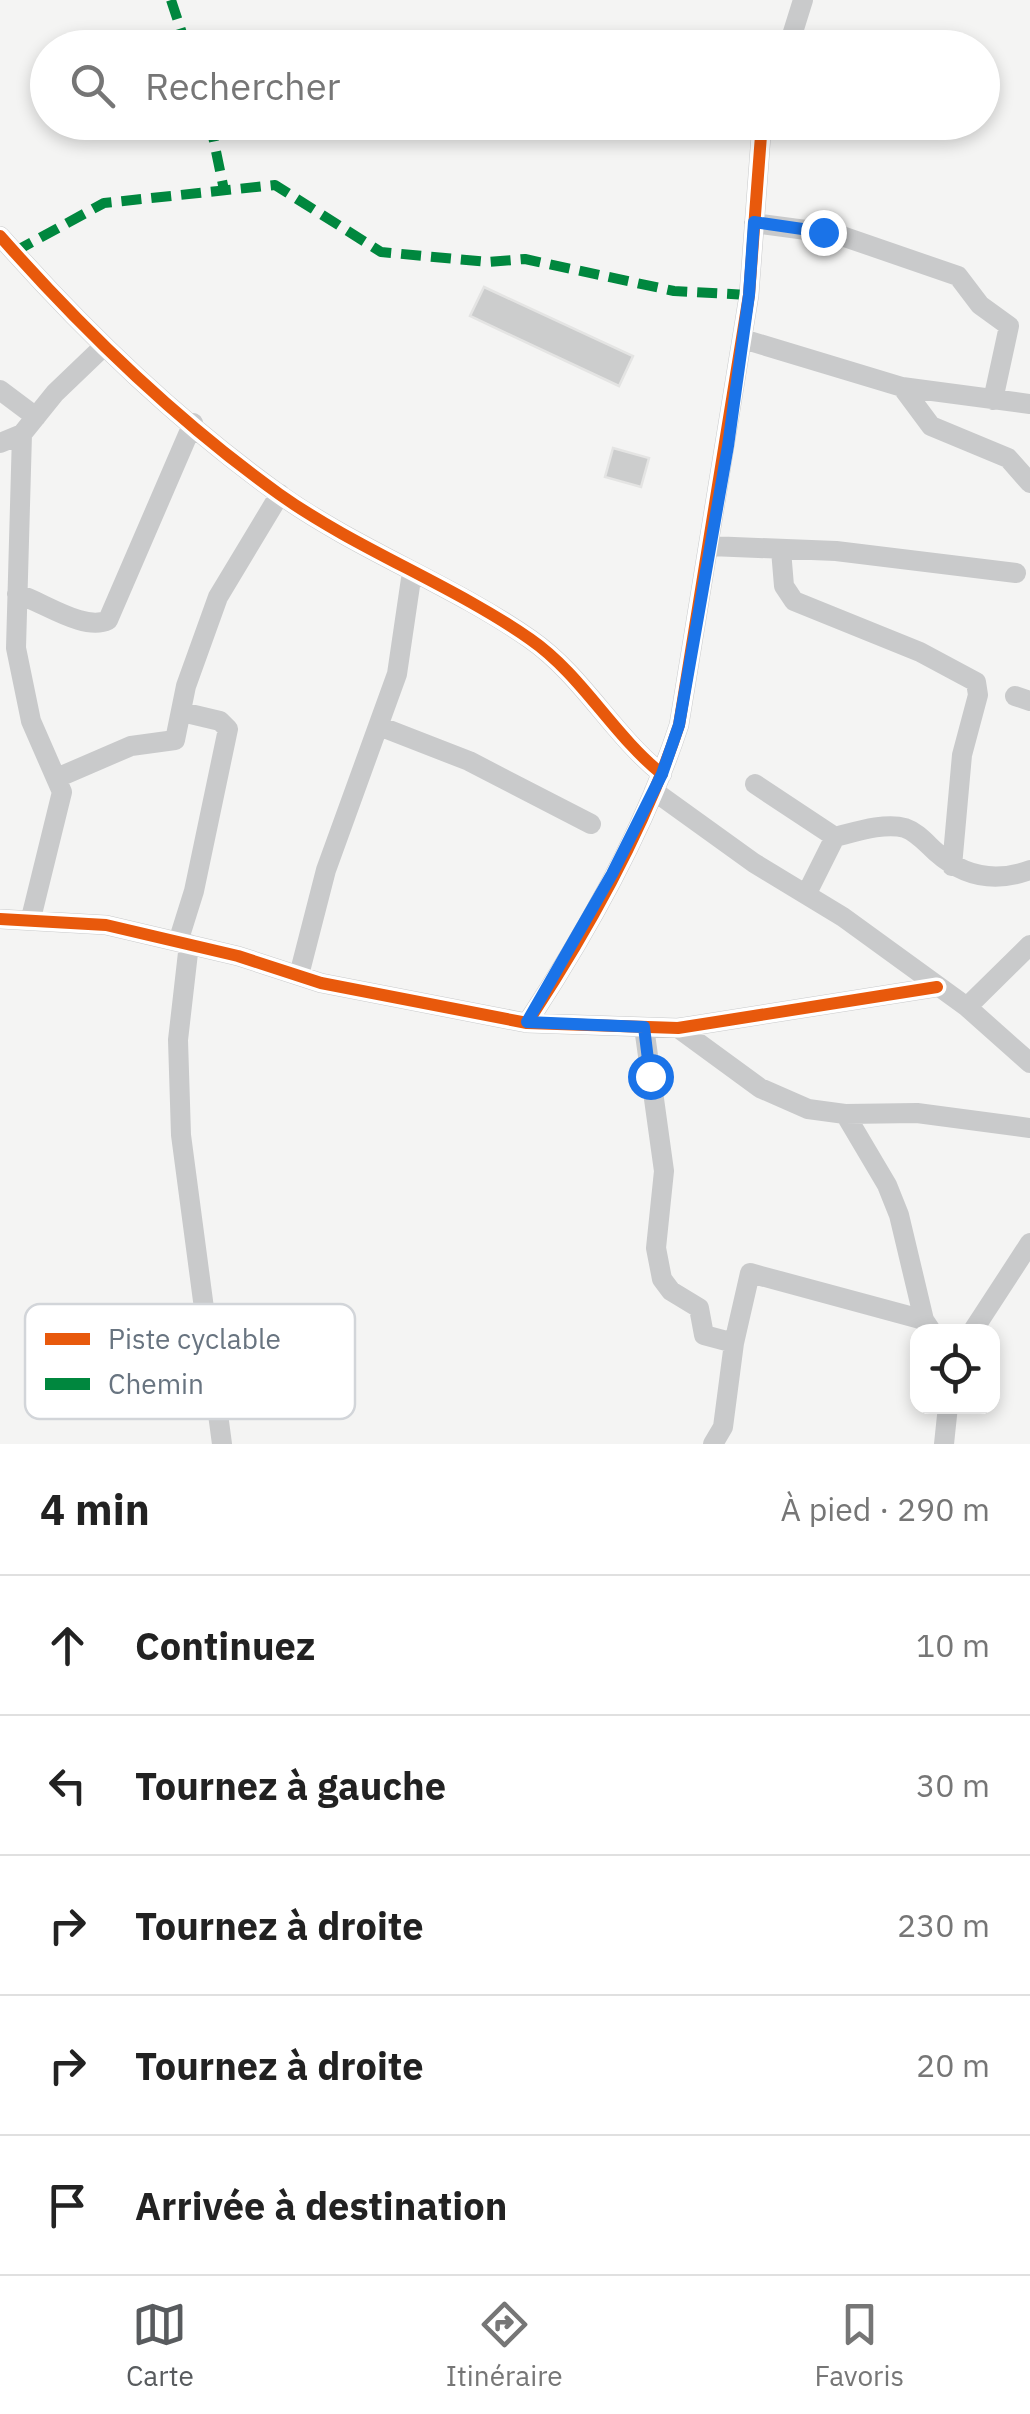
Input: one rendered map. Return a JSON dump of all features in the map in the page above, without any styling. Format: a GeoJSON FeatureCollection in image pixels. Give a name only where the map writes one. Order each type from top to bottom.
{"type":"FeatureCollection","features":[{"type":"Feature","properties":{"kind":"street"},"geometry":{"type":"LineString","coordinates":[[793,30],[802,0]]}},
{"type":"Feature","properties":{"kind":"street"},"geometry":{"type":"LineString","coordinates":[[527,1022],[566,960],[658,783],[686,696],[742,339],[761,140]]}},
{"type":"Feature","properties":{"kind":"street"},"geometry":{"type":"LineString","coordinates":[[754,222],[836,234],[958,276],[980,305],[1009,326],[993,400]]}},
{"type":"Feature","properties":{"kind":"street"},"geometry":{"type":"LineString","coordinates":[[0,236],[103,347],[280,494],[548,654],[658,783],[754,863],[807,893],[967,1007],[1030,1063]]}},
{"type":"Feature","properties":{"kind":"street"},"geometry":{"type":"LineString","coordinates":[[742,339],[902,387],[1030,404]]}},
{"type":"Feature","properties":{"kind":"street"},"geometry":{"type":"LineString","coordinates":[[0,443],[22,434],[103,347]]}},
{"type":"Feature","properties":{"kind":"street"},"geometry":{"type":"LineString","coordinates":[[902,387],[931,426],[1004,456],[1030,483]]}},
{"type":"Feature","properties":{"kind":"street"},"geometry":{"type":"LineString","coordinates":[[0,390],[36,416]]}},
{"type":"Feature","properties":{"kind":"street"},"geometry":{"type":"LineString","coordinates":[[11,602],[100,624],[108,620],[192,423]]}},
{"type":"Feature","properties":{"kind":"street"},"geometry":{"type":"LineString","coordinates":[[22,434],[11,602],[16,648],[24,696],[39,744],[59,777],[62,792],[31,918]]}},
{"type":"Feature","properties":{"kind":"street"},"geometry":{"type":"LineString","coordinates":[[59,777],[131,746],[172,742],[178,736],[196,650],[218,597],[280,494]]}},
{"type":"Feature","properties":{"kind":"street"},"geometry":{"type":"LineString","coordinates":[[710,546],[836,552],[1016,572]]}},
{"type":"Feature","properties":{"kind":"street"},"geometry":{"type":"LineString","coordinates":[[781,550],[784,586],[794,602],[920,652],[976,682],[978,695],[962,754],[952,866]]}},
{"type":"Feature","properties":{"kind":"street"},"geometry":{"type":"LineString","coordinates":[[299,976],[318,894],[397,674],[412,572]]}},
{"type":"Feature","properties":{"kind":"street"},"geometry":{"type":"LineString","coordinates":[[182,712],[220,722],[228,729],[184,943],[178,1040],[181,1135],[203,1304]]}},
{"type":"Feature","properties":{"kind":"street"},"geometry":{"type":"LineString","coordinates":[[379,726],[470,761],[591,824]]}},
{"type":"Feature","properties":{"kind":"street"},"geometry":{"type":"LineString","coordinates":[[755,784],[835,837],[890,826],[907,828],[952,866],[999,879],[1030,870]]}},
{"type":"Feature","properties":{"kind":"street"},"geometry":{"type":"LineString","coordinates":[[807,893],[835,837]]}},
{"type":"Feature","properties":{"kind":"street"},"geometry":{"type":"LineString","coordinates":[[0,919],[106,925],[299,976],[527,1022],[678,1028],[937,987]]}},
{"type":"Feature","properties":{"kind":"street"},"geometry":{"type":"LineString","coordinates":[[967,1007],[1030,945]]}},
{"type":"Feature","properties":{"kind":"street"},"geometry":{"type":"LineString","coordinates":[[644,1027],[664,1171],[657,1234],[662,1279],[671,1292],[700,1308],[704,1335],[734,1343]]}},
{"type":"Feature","properties":{"kind":"street"},"geometry":{"type":"LineString","coordinates":[[678,1028],[760,1088],[808,1108],[845,1114],[918,1113],[1030,1128]]}},
{"type":"Feature","properties":{"kind":"street"},"geometry":{"type":"LineString","coordinates":[[845,1114],[887,1185],[899,1215],[927,1324]]}},
{"type":"Feature","properties":{"kind":"street"},"geometry":{"type":"LineString","coordinates":[[977,1324],[1030,1243]]}},
{"type":"Feature","properties":{"kind":"street"},"geometry":{"type":"LineString","coordinates":[[713,1444],[724,1427],[734,1343],[750,1273],[921,1324]]}},
{"type":"Feature","properties":{"kind":"street"},"geometry":{"type":"LineString","coordinates":[[944,1444],[947,1414]]}},
{"type":"Feature","properties":{"kind":"street"},"geometry":{"type":"LineString","coordinates":[[219,1419],[222,1444]]}},
{"type":"Feature","properties":{"kind":"building"},"geometry":{"type":"Polygon","coordinates":[[[484,287],[633,356],[619,386],[470,316],[484,287]]]}},
{"type":"Feature","properties":{"kind":"building"},"geometry":{"type":"Polygon","coordinates":[[[613,448],[649,458],[641,487],[605,477],[613,448]]]}},
{"type":"Feature","properties":{"kind":"marked path"},"geometry":{"type":"LineString","coordinates":[[171,0],[181,30]]}},
{"type":"Feature","properties":{"kind":"marked path"},"geometry":{"type":"LineString","coordinates":[[214,140],[224,190]]}},
{"type":"Feature","properties":{"kind":"marked path"},"geometry":{"type":"LineString","coordinates":[[14,252],[104,203],[275,185],[381,252],[488,262],[525,259],[674,291],[749,295]]}},
{"type":"Feature","properties":{"kind":"cycle path"},"geometry":{"type":"LineString","coordinates":[[527,1023],[613,879],[649,803],[679,725],[749,295],[761,140]]}},
{"type":"Feature","properties":{"kind":"cycle path"},"geometry":{"type":"LineString","coordinates":[[0,236],[98,340],[204,436],[309,514],[469,601],[530,639],[566,670],[628,742],[662,774]]}},
{"type":"Feature","properties":{"kind":"cycle path"},"geometry":{"type":"LineString","coordinates":[[0,919],[106,925],[238,956],[321,983],[527,1023],[678,1028],[937,987]]}},
{"type":"Feature","properties":{"kind":"route"},"geometry":{"type":"LineString","coordinates":[[650,1076],[644,1027],[527,1022],[612,874],[662,774],[679,725],[728,446],[749,295],[754,222],[823,232]]}}]}
